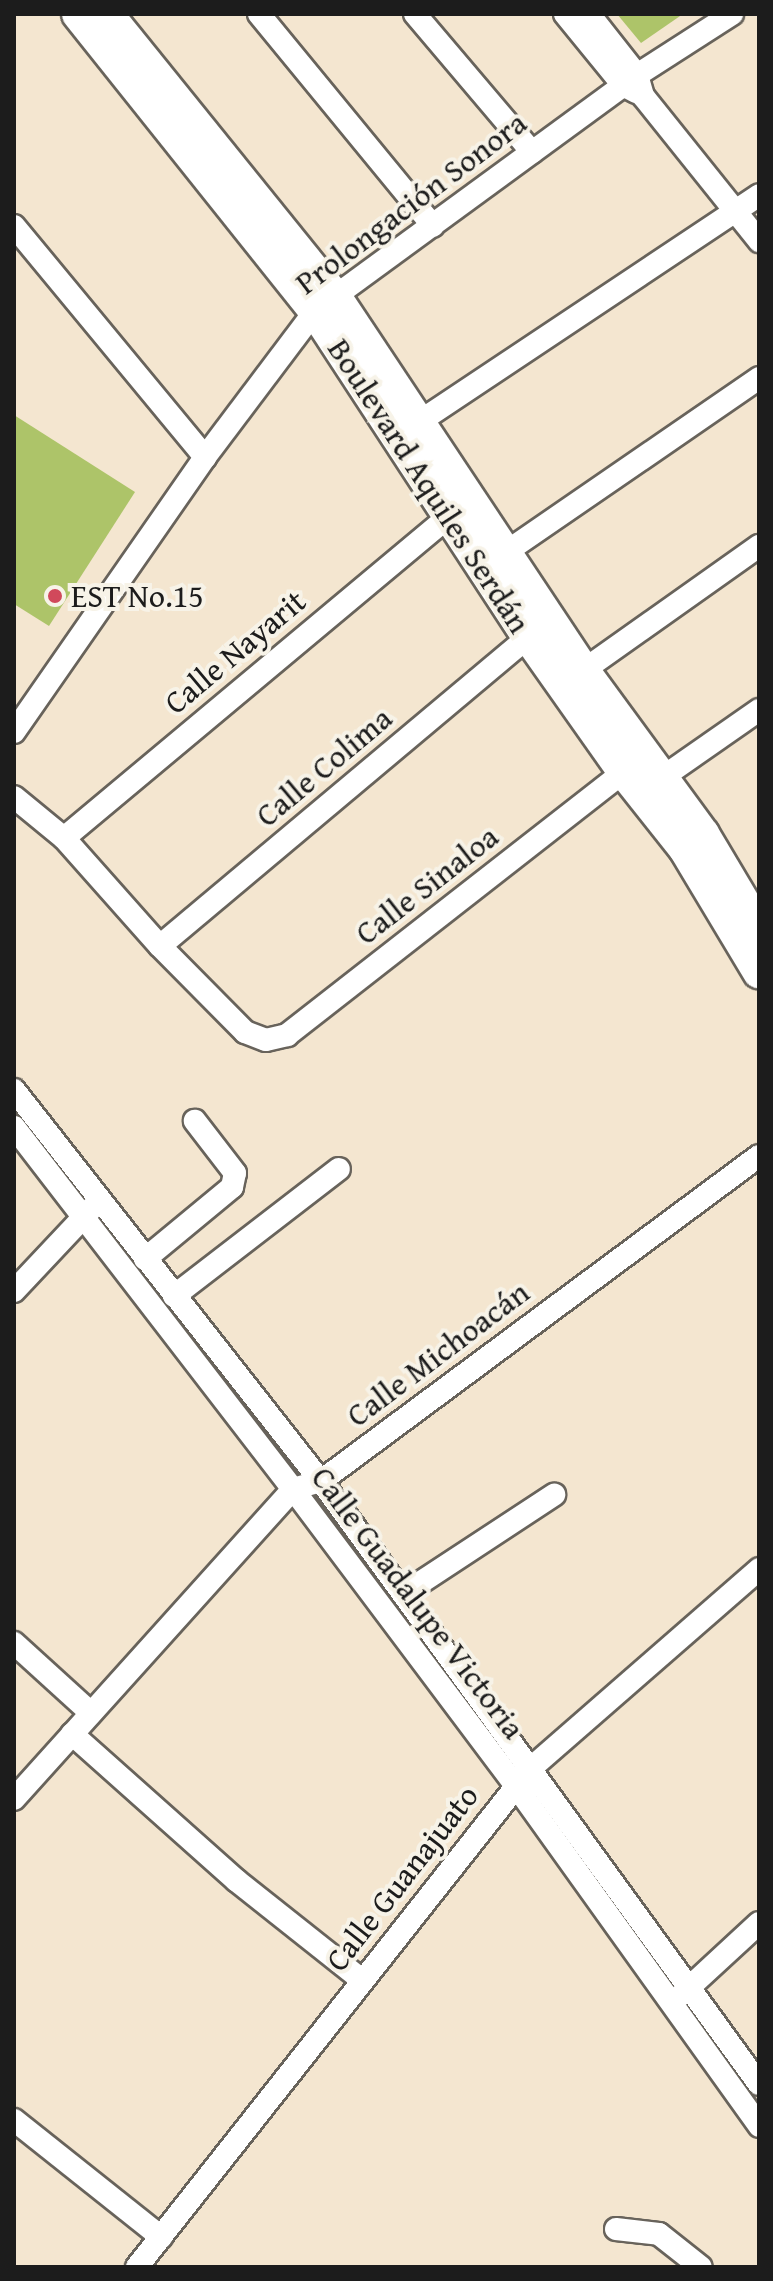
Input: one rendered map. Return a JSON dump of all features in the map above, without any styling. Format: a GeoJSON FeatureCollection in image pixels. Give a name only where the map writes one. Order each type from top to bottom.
{"type":"FeatureCollection","features":[{"type":"Feature","properties":{"kind":"street","name":"Boulevard Aquiles Serdán"},"geometry":{"type":"LineString","coordinates":[[78,14],[324,303]]}},
{"type":"Feature","properties":{"kind":"street","name":"Boulevard Aquiles Serdán"},"geometry":{"type":"LineString","coordinates":[[107,14],[324,303],[573,677],[643,768],[703,834],[759,928]]}},
{"type":"Feature","properties":{"kind":"street"},"geometry":{"type":"LineString","coordinates":[[259,14],[433,226]]}},
{"type":"Feature","properties":{"kind":"street"},"geometry":{"type":"LineString","coordinates":[[415,14],[532,152]]}},
{"type":"Feature","properties":{"kind":"street"},"geometry":{"type":"LineString","coordinates":[[565,14],[634,85],[759,241]]}},
{"type":"Feature","properties":{"kind":"street"},"geometry":{"type":"LineString","coordinates":[[589,14],[634,85]]}},
{"type":"Feature","properties":{"kind":"street","name":"Prolongación Sonora"},"geometry":{"type":"LineString","coordinates":[[14,732],[205,457],[324,303],[532,152],[634,85],[732,14]]}},
{"type":"Feature","properties":{"kind":"street"},"geometry":{"type":"LineString","coordinates":[[409,430],[759,195]]}},
{"type":"Feature","properties":{"kind":"street"},"geometry":{"type":"LineString","coordinates":[[14,226],[205,457]]}},
{"type":"Feature","properties":{"kind":"street"},"geometry":{"type":"LineString","coordinates":[[494,560],[759,378]]}},
{"type":"Feature","properties":{"kind":"street","name":"Calle Nayarit"},"geometry":{"type":"LineString","coordinates":[[64,838],[460,508]]}},
{"type":"Feature","properties":{"kind":"street"},"geometry":{"type":"LineString","coordinates":[[573,677],[759,546]]}},
{"type":"Feature","properties":{"kind":"street","name":"Calle Colima"},"geometry":{"type":"LineString","coordinates":[[160,946],[539,628]]}},
{"type":"Feature","properties":{"kind":"street","name":"Calle Sinaloa"},"geometry":{"type":"LineString","coordinates":[[160,946],[245,1032],[266,1040],[287,1035],[643,768],[759,710]]}},
{"type":"Feature","properties":{"kind":"street","name":"Boulevard Aquiles Serdán"},"geometry":{"type":"LineString","coordinates":[[643,768],[685,849],[759,972]]}},
{"type":"Feature","properties":{"kind":"street"},"geometry":{"type":"LineString","coordinates":[[14,797],[64,838],[160,946]]}},
{"type":"Feature","properties":{"kind":"street","name":"Calle Guadalupe Victoria"},"geometry":{"type":"LineString","coordinates":[[14,1090],[321,1481],[403,1594],[671,2004],[759,2126]]}},
{"type":"Feature","properties":{"kind":"street"},"geometry":{"type":"LineString","coordinates":[[145,1259],[232,1187],[235,1173],[195,1121]]}},
{"type":"Feature","properties":{"kind":"street","name":"Calle Guadalupe Victoria"},"geometry":{"type":"LineString","coordinates":[[14,1127],[293,1489],[690,1986],[759,2084]]}},
{"type":"Feature","properties":{"kind":"street","name":"Calle Michoacán"},"geometry":{"type":"LineString","coordinates":[[293,1489],[321,1481],[759,1156]]}},
{"type":"Feature","properties":{"kind":"street"},"geometry":{"type":"LineString","coordinates":[[174,1296],[339,1169]]}},
{"type":"Feature","properties":{"kind":"street"},"geometry":{"type":"LineString","coordinates":[[14,1291],[101,1198]]}},
{"type":"Feature","properties":{"kind":"street"},"geometry":{"type":"LineString","coordinates":[[14,1799],[293,1489]]}},
{"type":"Feature","properties":{"kind":"street"},"geometry":{"type":"LineString","coordinates":[[403,1594],[554,1495]]}},
{"type":"Feature","properties":{"kind":"street","name":"Calle Guanajuato"},"geometry":{"type":"LineString","coordinates":[[137,2267],[523,1778],[759,1569]]}},
{"type":"Feature","properties":{"kind":"street"},"geometry":{"type":"LineString","coordinates":[[14,1643],[91,1713]]}},
{"type":"Feature","properties":{"kind":"street"},"geometry":{"type":"LineString","coordinates":[[72,1734],[237,1881],[362,1980]]}},
{"type":"Feature","properties":{"kind":"street"},"geometry":{"type":"LineString","coordinates":[[671,2004],[759,1923]]}},
{"type":"Feature","properties":{"kind":"street"},"geometry":{"type":"LineString","coordinates":[[14,2120],[161,2237]]}},
{"type":"Feature","properties":{"kind":"street"},"geometry":{"type":"LineString","coordinates":[[616,2229],[659,2234],[701,2267]]}},
{"type":"Feature","properties":{"kind":"green space"},"geometry":{"type":"Polygon","coordinates":[[[617,14],[683,14],[641,43],[617,14]]]}},
{"type":"Feature","properties":{"kind":"green space"},"geometry":{"type":"Polygon","coordinates":[[[14,415],[135,492],[49,626],[14,604],[14,415]]]}},
{"type":"Feature","properties":{"kind":"place","name":"EST No.15"},"geometry":{"type":"Point","coordinates":[55,596]}}]}
